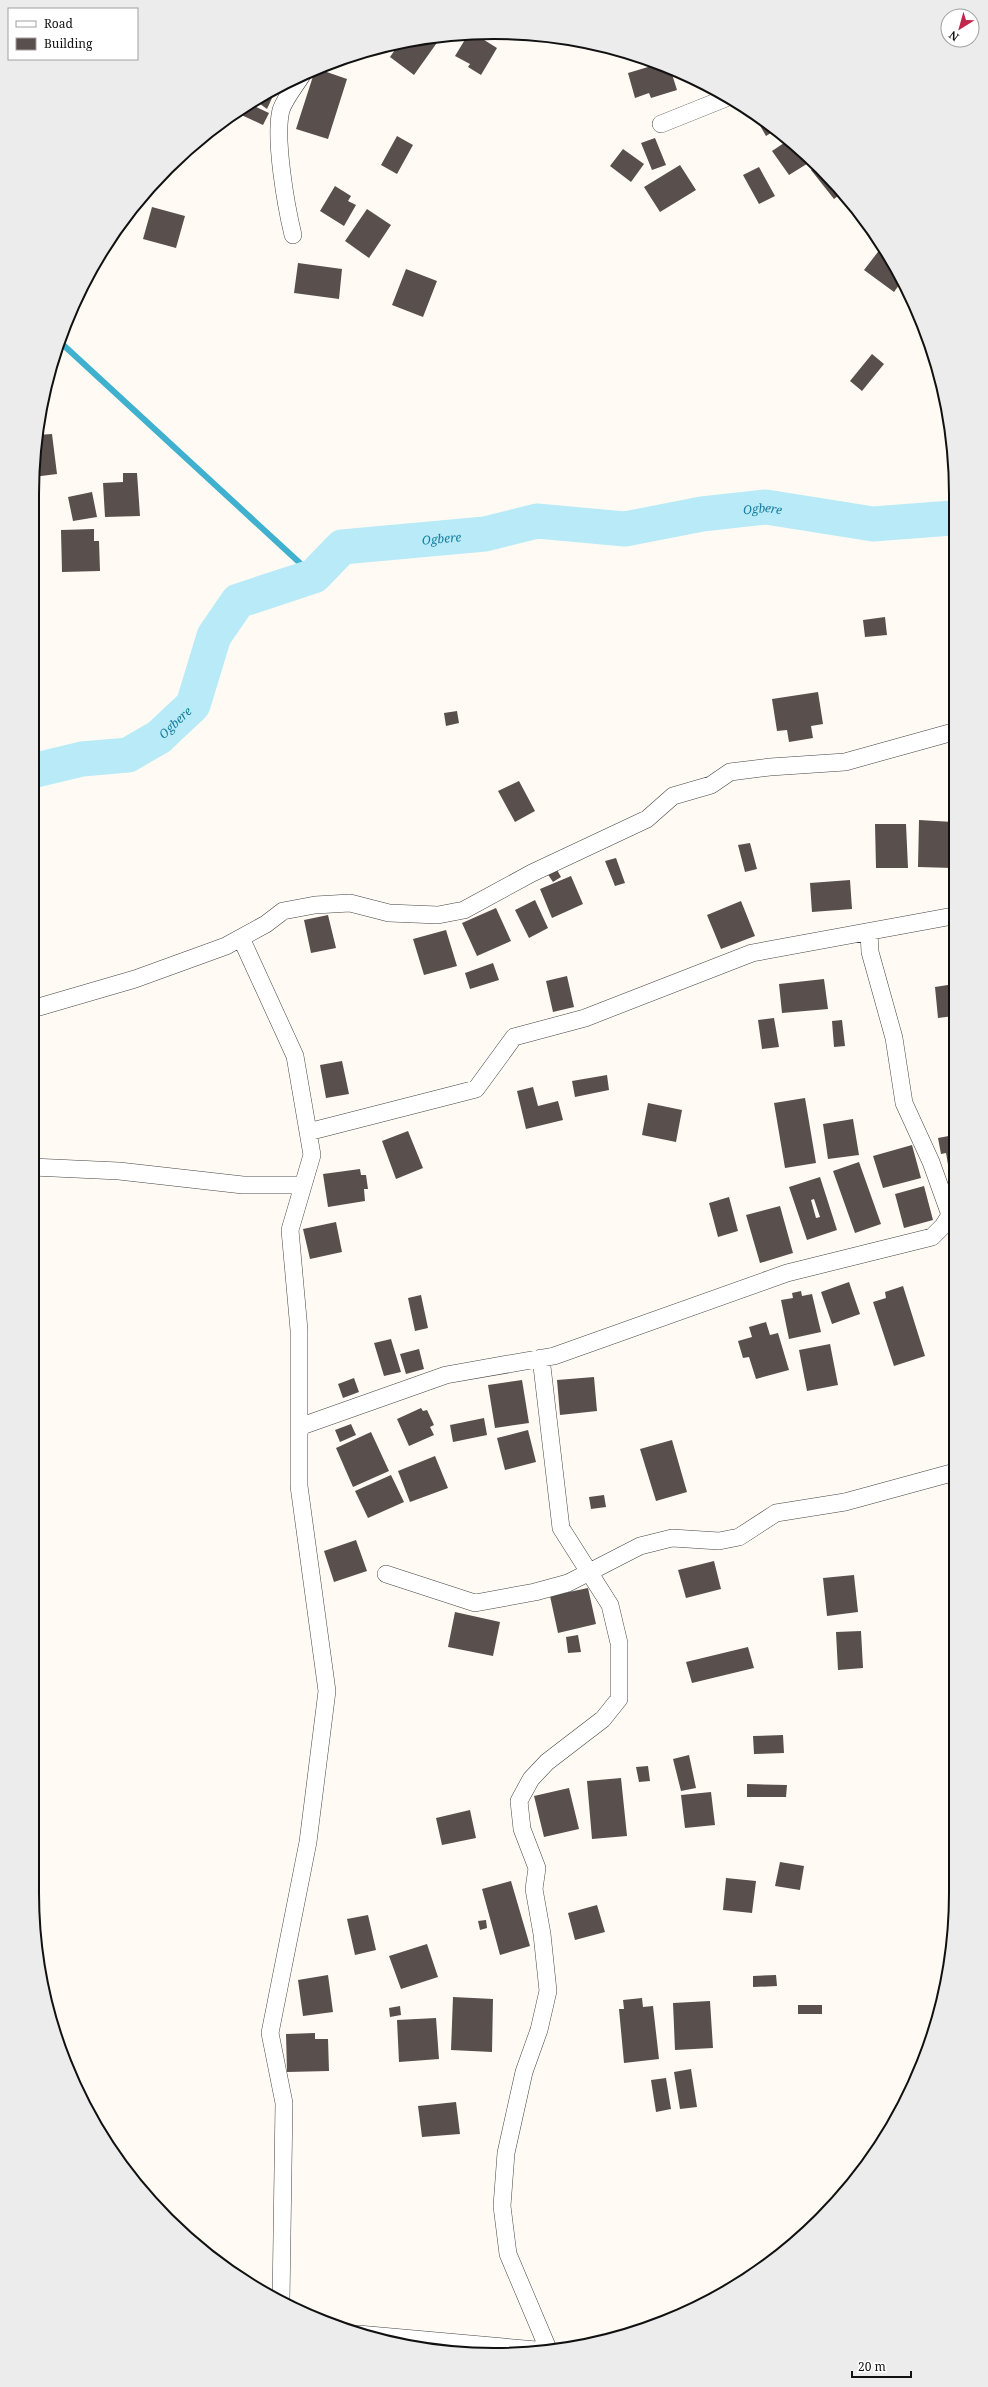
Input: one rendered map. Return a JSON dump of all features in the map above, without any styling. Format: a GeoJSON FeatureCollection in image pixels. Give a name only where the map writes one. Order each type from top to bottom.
{"type":"FeatureCollection","features":[{"type":"Feature","properties":{"kind":"street"},"geometry":{"type":"LineString","coordinates":[[294,235],[285,201],[280,138],[282,109],[296,84]]}},
{"type":"Feature","properties":{"kind":"street"},"geometry":{"type":"LineString","coordinates":[[661,124],[722,100]]}},
{"type":"Feature","properties":{"kind":"street"},"geometry":{"type":"LineString","coordinates":[[39,1008],[135,979],[226,946],[283,911],[315,905],[350,903],[389,913],[438,915],[464,910],[532,873],[647,819],[673,796],[711,785],[730,772],[770,767],[845,762],[949,733]]}},
{"type":"Feature","properties":{"kind":"street"},"geometry":{"type":"LineString","coordinates":[[308,1132],[476,1089],[514,1037],[585,1018],[752,953],[949,917]]}},
{"type":"Feature","properties":{"kind":"street"},"geometry":{"type":"LineString","coordinates":[[869,932],[870,952],[894,1038],[904,1103],[931,1162],[949,1212]]}},
{"type":"Feature","properties":{"kind":"street"},"geometry":{"type":"LineString","coordinates":[[241,938],[295,1056],[312,1155],[290,1230],[299,1330],[299,1486],[327,1691],[308,1842],[270,2033],[284,2103],[281,2295]]}},
{"type":"Feature","properties":{"kind":"street"},"geometry":{"type":"LineString","coordinates":[[39,1167],[119,1171],[243,1185],[303,1184]]}},
{"type":"Feature","properties":{"kind":"street"},"geometry":{"type":"LineString","coordinates":[[299,1427],[446,1375],[554,1356],[786,1273],[932,1237],[943,1226],[949,1217]]}},
{"type":"Feature","properties":{"kind":"street"},"geometry":{"type":"LineString","coordinates":[[541,1358],[561,1528],[610,1605],[619,1643],[619,1699],[603,1720],[547,1762],[531,1779],[519,1801],[522,1828],[538,1868],[534,1889],[542,1934],[548,1991],[539,2030],[524,2072],[506,2153],[502,2206],[508,2254],[545,2345]]}},
{"type":"Feature","properties":{"kind":"street"},"geometry":{"type":"LineString","coordinates":[[386,1574],[475,1603],[535,1592],[568,1583],[640,1546],[672,1538],[718,1541],[740,1537],[776,1512],[845,1502],[949,1474]]}},
{"type":"Feature","properties":{"kind":"street"},"geometry":{"type":"LineString","coordinates":[[400,2338],[509,2348]]}},
{"type":"Feature","properties":{"kind":"building"},"geometry":{"type":"Polygon","coordinates":[[[483,39],[497,48],[481,75],[468,67],[470,64],[455,56],[465,40],[483,39]]]}},
{"type":"Feature","properties":{"kind":"building"},"geometry":{"type":"Polygon","coordinates":[[[437,43],[414,75],[390,57],[394,51],[437,43]]]}},
{"type":"Feature","properties":{"kind":"building"},"geometry":{"type":"Polygon","coordinates":[[[649,67],[673,76],[677,90],[651,98],[649,93],[635,98],[628,73],[649,67]]]}},
{"type":"Feature","properties":{"kind":"building"},"geometry":{"type":"Polygon","coordinates":[[[326,72],[347,79],[328,139],[296,129],[313,77],[326,72]]]}},
{"type":"Feature","properties":{"kind":"building"},"geometry":{"type":"Polygon","coordinates":[[[272,97],[267,109],[260,104],[272,97]]]}},
{"type":"Feature","properties":{"kind":"building"},"geometry":{"type":"Polygon","coordinates":[[[256,107],[269,113],[263,125],[242,115],[256,107]]]}},
{"type":"Feature","properties":{"kind":"building"},"geometry":{"type":"Polygon","coordinates":[[[760,125],[771,133],[766,136],[760,125]]]}},
{"type":"Feature","properties":{"kind":"building"},"geometry":{"type":"Polygon","coordinates":[[[397,136],[413,145],[397,174],[381,165],[397,136]]]}},
{"type":"Feature","properties":{"kind":"building"},"geometry":{"type":"Polygon","coordinates":[[[655,138],[666,165],[652,170],[641,143],[655,138]]]}},
{"type":"Feature","properties":{"kind":"building"},"geometry":{"type":"Polygon","coordinates":[[[784,143],[807,164],[789,175],[772,151],[784,143]]]}},
{"type":"Feature","properties":{"kind":"building"},"geometry":{"type":"Polygon","coordinates":[[[623,149],[644,164],[631,182],[610,166],[623,149]]]}},
{"type":"Feature","properties":{"kind":"building"},"geometry":{"type":"Polygon","coordinates":[[[680,165],[696,190],[660,212],[644,187],[680,165]]]}},
{"type":"Feature","properties":{"kind":"building"},"geometry":{"type":"Polygon","coordinates":[[[759,167],[775,196],[759,204],[743,175],[759,167]]]}},
{"type":"Feature","properties":{"kind":"building"},"geometry":{"type":"Polygon","coordinates":[[[812,169],[816,172],[838,196],[834,199],[811,170],[812,169]]]}},
{"type":"Feature","properties":{"kind":"building"},"geometry":{"type":"Polygon","coordinates":[[[335,186],[351,196],[348,201],[356,205],[344,226],[320,211],[335,186]]]}},
{"type":"Feature","properties":{"kind":"building"},"geometry":{"type":"Polygon","coordinates":[[[152,207],[185,216],[176,248],[143,239],[152,207]]]}},
{"type":"Feature","properties":{"kind":"building"},"geometry":{"type":"Polygon","coordinates":[[[367,209],[391,225],[369,258],[345,241],[367,209]]]}},
{"type":"Feature","properties":{"kind":"building"},"geometry":{"type":"Polygon","coordinates":[[[879,251],[898,286],[894,292],[864,270],[879,251]]]}},
{"type":"Feature","properties":{"kind":"building"},"geometry":{"type":"Polygon","coordinates":[[[298,263],[342,269],[339,299],[294,293],[298,263]]]}},
{"type":"Feature","properties":{"kind":"building"},"geometry":{"type":"Polygon","coordinates":[[[406,269],[437,281],[423,317],[392,305],[406,269]]]}},
{"type":"Feature","properties":{"kind":"building"},"geometry":{"type":"Polygon","coordinates":[[[872,354],[884,364],[862,391],[850,381],[872,354]]]}},
{"type":"Feature","properties":{"kind":"building"},"geometry":{"type":"Polygon","coordinates":[[[52,434],[57,474],[40,476],[43,435],[52,434]]]}},
{"type":"Feature","properties":{"kind":"building"},"geometry":{"type":"Polygon","coordinates":[[[123,473],[137,473],[140,516],[105,517],[103,483],[123,482],[123,473]]]}},
{"type":"Feature","properties":{"kind":"building"},"geometry":{"type":"Polygon","coordinates":[[[92,492],[97,517],[73,521],[68,497],[92,492]]]}},
{"type":"Feature","properties":{"kind":"building"},"geometry":{"type":"Polygon","coordinates":[[[94,529],[94,541],[99,541],[100,571],[62,572],[61,530],[94,529]]]}},
{"type":"Feature","properties":{"kind":"building"},"geometry":{"type":"Polygon","coordinates":[[[885,617],[887,635],[865,637],[863,620],[885,617]]]}},
{"type":"Feature","properties":{"kind":"building"},"geometry":{"type":"Polygon","coordinates":[[[818,692],[823,724],[811,726],[813,738],[789,742],[787,730],[777,731],[772,699],[818,692]]]}},
{"type":"Feature","properties":{"kind":"building"},"geometry":{"type":"Polygon","coordinates":[[[457,711],[459,723],[446,726],[444,713],[457,711]]]}},
{"type":"Feature","properties":{"kind":"building"},"geometry":{"type":"Polygon","coordinates":[[[519,781],[535,811],[515,822],[498,791],[519,781]]]}},
{"type":"Feature","properties":{"kind":"building"},"geometry":{"type":"Polygon","coordinates":[[[919,820],[949,822],[949,868],[918,867],[919,820]]]}},
{"type":"Feature","properties":{"kind":"building"},"geometry":{"type":"Polygon","coordinates":[[[875,824],[906,824],[908,868],[876,868],[875,824]]]}},
{"type":"Feature","properties":{"kind":"building"},"geometry":{"type":"Polygon","coordinates":[[[750,843],[757,869],[745,872],[738,845],[750,843]]]}},
{"type":"Feature","properties":{"kind":"building"},"geometry":{"type":"Polygon","coordinates":[[[616,858],[625,883],[615,886],[605,861],[616,858]]]}},
{"type":"Feature","properties":{"kind":"building"},"geometry":{"type":"Polygon","coordinates":[[[556,868],[561,877],[553,882],[547,873],[556,868]]]}},
{"type":"Feature","properties":{"kind":"building"},"geometry":{"type":"Polygon","coordinates":[[[571,876],[583,904],[552,918],[540,889],[571,876]]]}},
{"type":"Feature","properties":{"kind":"building"},"geometry":{"type":"Polygon","coordinates":[[[850,880],[852,909],[812,912],[810,883],[850,880]]]}},
{"type":"Feature","properties":{"kind":"building"},"geometry":{"type":"Polygon","coordinates":[[[535,900],[548,928],[529,938],[515,910],[535,900]]]}},
{"type":"Feature","properties":{"kind":"building"},"geometry":{"type":"Polygon","coordinates":[[[741,901],[755,936],[721,949],[707,915],[741,901]]]}},
{"type":"Feature","properties":{"kind":"building"},"geometry":{"type":"Polygon","coordinates":[[[496,908],[511,941],[477,956],[462,923],[496,908]]]}},
{"type":"Feature","properties":{"kind":"building"},"geometry":{"type":"Polygon","coordinates":[[[328,915],[336,948],[311,953],[304,920],[328,915]]]}},
{"type":"Feature","properties":{"kind":"building"},"geometry":{"type":"Polygon","coordinates":[[[446,930],[457,966],[424,975],[413,939],[446,930]]]}},
{"type":"Feature","properties":{"kind":"building"},"geometry":{"type":"Polygon","coordinates":[[[493,963],[499,980],[470,989],[465,973],[493,963]]]}},
{"type":"Feature","properties":{"kind":"building"},"geometry":{"type":"Polygon","coordinates":[[[567,976],[574,1007],[553,1012],[546,981],[567,976]]]}},
{"type":"Feature","properties":{"kind":"building"},"geometry":{"type":"Polygon","coordinates":[[[824,979],[828,1009],[782,1013],[779,984],[824,979]]]}},
{"type":"Feature","properties":{"kind":"building"},"geometry":{"type":"Polygon","coordinates":[[[949,985],[949,1017],[938,1018],[935,987],[949,985]]]}},
{"type":"Feature","properties":{"kind":"building"},"geometry":{"type":"Polygon","coordinates":[[[774,1018],[779,1047],[762,1049],[758,1020],[774,1018]]]}},
{"type":"Feature","properties":{"kind":"building"},"geometry":{"type":"Polygon","coordinates":[[[842,1020],[845,1046],[834,1047],[832,1021],[842,1020]]]}},
{"type":"Feature","properties":{"kind":"building"},"geometry":{"type":"Polygon","coordinates":[[[342,1061],[349,1094],[326,1098],[320,1065],[342,1061]]]}},
{"type":"Feature","properties":{"kind":"building"},"geometry":{"type":"Polygon","coordinates":[[[607,1075],[609,1090],[575,1097],[572,1081],[607,1075]]]}},
{"type":"Feature","properties":{"kind":"building"},"geometry":{"type":"Polygon","coordinates":[[[533,1087],[538,1106],[558,1101],[563,1120],[526,1129],[517,1091],[533,1087]]]}},
{"type":"Feature","properties":{"kind":"building"},"geometry":{"type":"Polygon","coordinates":[[[805,1098],[816,1163],[785,1168],[774,1103],[805,1098]]]}},
{"type":"Feature","properties":{"kind":"building"},"geometry":{"type":"Polygon","coordinates":[[[648,1103],[682,1110],[676,1142],[642,1135],[648,1103]]]}},
{"type":"Feature","properties":{"kind":"building"},"geometry":{"type":"Polygon","coordinates":[[[853,1119],[859,1155],[828,1159],[823,1124],[853,1119]]]}},
{"type":"Feature","properties":{"kind":"building"},"geometry":{"type":"Polygon","coordinates":[[[408,1131],[423,1168],[396,1179],[382,1141],[408,1131]]]}},
{"type":"Feature","properties":{"kind":"building"},"geometry":{"type":"Polygon","coordinates":[[[949,1136],[949,1170],[946,1153],[941,1154],[938,1138],[949,1136]]]}},
{"type":"Feature","properties":{"kind":"building"},"geometry":{"type":"Polygon","coordinates":[[[912,1145],[921,1178],[883,1188],[873,1156],[912,1145]]]}},
{"type":"Feature","properties":{"kind":"building"},"geometry":{"type":"Polygon","coordinates":[[[859,1162],[881,1224],[855,1233],[833,1171],[859,1162]]]}},
{"type":"Feature","properties":{"kind":"building"},"geometry":{"type":"Polygon","coordinates":[[[360,1169],[361,1175],[366,1175],[368,1189],[364,1189],[365,1201],[328,1207],[323,1174],[360,1169]]]}},
{"type":"Feature","properties":{"kind":"building"},"geometry":{"type":"Polygon","coordinates":[[[820,1177],[837,1230],[807,1240],[789,1187],[820,1177]],[[814,1199],[811,1200],[816,1218],[820,1217],[814,1199]]]}},
{"type":"Feature","properties":{"kind":"building"},"geometry":{"type":"Polygon","coordinates":[[[924,1186],[933,1220],[904,1228],[895,1194],[924,1186]]]}},
{"type":"Feature","properties":{"kind":"building"},"geometry":{"type":"Polygon","coordinates":[[[729,1197],[738,1231],[718,1237],[709,1203],[729,1197]]]}},
{"type":"Feature","properties":{"kind":"building"},"geometry":{"type":"Polygon","coordinates":[[[780,1206],[793,1253],[760,1263],[746,1215],[780,1206]]]}},
{"type":"Feature","properties":{"kind":"building"},"geometry":{"type":"Polygon","coordinates":[[[336,1222],[342,1252],[310,1259],[303,1229],[336,1222]]]}},
{"type":"Feature","properties":{"kind":"building"},"geometry":{"type":"Polygon","coordinates":[[[849,1282],[860,1314],[832,1324],[821,1292],[849,1282]]]}},
{"type":"Feature","properties":{"kind":"building"},"geometry":{"type":"Polygon","coordinates":[[[903,1286],[925,1356],[894,1366],[873,1302],[886,1298],[885,1292],[903,1286]]]}},
{"type":"Feature","properties":{"kind":"building"},"geometry":{"type":"Polygon","coordinates":[[[801,1291],[802,1296],[812,1294],[821,1332],[789,1339],[781,1300],[793,1298],[792,1293],[801,1291]]]}},
{"type":"Feature","properties":{"kind":"building"},"geometry":{"type":"Polygon","coordinates":[[[421,1295],[428,1328],[415,1331],[408,1298],[421,1295]]]}},
{"type":"Feature","properties":{"kind":"building"},"geometry":{"type":"Polygon","coordinates":[[[766,1322],[770,1335],[778,1333],[789,1370],[756,1379],[749,1357],[743,1358],[738,1341],[752,1337],[749,1327],[766,1322]]]}},
{"type":"Feature","properties":{"kind":"building"},"geometry":{"type":"Polygon","coordinates":[[[391,1339],[401,1372],[384,1376],[374,1343],[391,1339]]]}},
{"type":"Feature","properties":{"kind":"building"},"geometry":{"type":"Polygon","coordinates":[[[830,1344],[838,1385],[807,1391],[799,1350],[830,1344]]]}},
{"type":"Feature","properties":{"kind":"building"},"geometry":{"type":"Polygon","coordinates":[[[419,1349],[424,1369],[406,1374],[400,1354],[419,1349]]]}},
{"type":"Feature","properties":{"kind":"building"},"geometry":{"type":"Polygon","coordinates":[[[594,1377],[597,1411],[560,1415],[557,1380],[594,1377]]]}},
{"type":"Feature","properties":{"kind":"building"},"geometry":{"type":"Polygon","coordinates":[[[354,1378],[359,1392],[343,1398],[338,1384],[354,1378]]]}},
{"type":"Feature","properties":{"kind":"building"},"geometry":{"type":"Polygon","coordinates":[[[522,1380],[529,1423],[495,1428],[488,1385],[522,1380]]]}},
{"type":"Feature","properties":{"kind":"building"},"geometry":{"type":"Polygon","coordinates":[[[421,1408],[423,1411],[427,1410],[434,1425],[430,1427],[434,1435],[409,1446],[397,1419],[421,1408]]]}},
{"type":"Feature","properties":{"kind":"building"},"geometry":{"type":"Polygon","coordinates":[[[484,1418],[487,1435],[453,1442],[450,1425],[484,1418]]]}},
{"type":"Feature","properties":{"kind":"building"},"geometry":{"type":"Polygon","coordinates":[[[351,1424],[356,1435],[340,1442],[335,1430],[351,1424]]]}},
{"type":"Feature","properties":{"kind":"building"},"geometry":{"type":"Polygon","coordinates":[[[528,1430],[536,1462],[505,1470],[497,1438],[528,1430]]]}},
{"type":"Feature","properties":{"kind":"building"},"geometry":{"type":"Polygon","coordinates":[[[371,1432],[389,1471],[353,1487],[336,1448],[371,1432]]]}},
{"type":"Feature","properties":{"kind":"building"},"geometry":{"type":"Polygon","coordinates":[[[672,1440],[687,1492],[656,1501],[640,1449],[672,1440]]]}},
{"type":"Feature","properties":{"kind":"building"},"geometry":{"type":"Polygon","coordinates":[[[435,1456],[448,1488],[410,1502],[398,1471],[435,1456]]]}},
{"type":"Feature","properties":{"kind":"building"},"geometry":{"type":"Polygon","coordinates":[[[391,1475],[404,1502],[368,1518],[355,1491],[391,1475]]]}},
{"type":"Feature","properties":{"kind":"building"},"geometry":{"type":"Polygon","coordinates":[[[604,1495],[606,1507],[591,1509],[589,1497],[604,1495]]]}},
{"type":"Feature","properties":{"kind":"building"},"geometry":{"type":"Polygon","coordinates":[[[356,1540],[367,1571],[334,1582],[324,1551],[356,1540]]]}},
{"type":"Feature","properties":{"kind":"building"},"geometry":{"type":"Polygon","coordinates":[[[714,1561],[721,1589],[686,1598],[678,1570],[714,1561]]]}},
{"type":"Feature","properties":{"kind":"building"},"geometry":{"type":"Polygon","coordinates":[[[854,1575],[858,1612],[827,1616],[823,1578],[854,1575]]]}},
{"type":"Feature","properties":{"kind":"building"},"geometry":{"type":"Polygon","coordinates":[[[588,1588],[596,1624],[558,1633],[550,1596],[588,1588]]]}},
{"type":"Feature","properties":{"kind":"building"},"geometry":{"type":"Polygon","coordinates":[[[455,1612],[500,1622],[493,1656],[448,1647],[455,1612]]]}},
{"type":"Feature","properties":{"kind":"building"},"geometry":{"type":"Polygon","coordinates":[[[861,1631],[863,1668],[838,1670],[836,1632],[861,1631]]]}},
{"type":"Feature","properties":{"kind":"building"},"geometry":{"type":"Polygon","coordinates":[[[578,1635],[581,1652],[568,1653],[566,1637],[578,1635]]]}},
{"type":"Feature","properties":{"kind":"building"},"geometry":{"type":"Polygon","coordinates":[[[748,1647],[754,1668],[692,1683],[686,1662],[748,1647]]]}},
{"type":"Feature","properties":{"kind":"building"},"geometry":{"type":"Polygon","coordinates":[[[783,1735],[784,1753],[754,1754],[753,1736],[783,1735]]]}},
{"type":"Feature","properties":{"kind":"building"},"geometry":{"type":"Polygon","coordinates":[[[689,1755],[696,1788],[681,1791],[673,1759],[689,1755]]]}},
{"type":"Feature","properties":{"kind":"building"},"geometry":{"type":"Polygon","coordinates":[[[648,1766],[650,1781],[639,1782],[636,1767],[648,1766]]]}},
{"type":"Feature","properties":{"kind":"building"},"geometry":{"type":"Polygon","coordinates":[[[621,1778],[627,1836],[592,1839],[587,1781],[621,1778]]]}},
{"type":"Feature","properties":{"kind":"building"},"geometry":{"type":"Polygon","coordinates":[[[747,1784],[787,1785],[786,1797],[747,1797],[747,1784]]]}},
{"type":"Feature","properties":{"kind":"building"},"geometry":{"type":"Polygon","coordinates":[[[569,1788],[579,1829],[544,1837],[534,1796],[569,1788]]]}},
{"type":"Feature","properties":{"kind":"building"},"geometry":{"type":"Polygon","coordinates":[[[711,1792],[715,1825],[685,1828],[681,1795],[711,1792]]]}},
{"type":"Feature","properties":{"kind":"building"},"geometry":{"type":"Polygon","coordinates":[[[470,1810],[476,1838],[442,1845],[436,1818],[470,1810]]]}},
{"type":"Feature","properties":{"kind":"building"},"geometry":{"type":"Polygon","coordinates":[[[780,1862],[804,1866],[800,1890],[775,1886],[780,1862]]]}},
{"type":"Feature","properties":{"kind":"building"},"geometry":{"type":"Polygon","coordinates":[[[726,1878],[756,1881],[752,1913],[723,1910],[726,1878]]]}},
{"type":"Feature","properties":{"kind":"building"},"geometry":{"type":"Polygon","coordinates":[[[511,1881],[530,1946],[500,1955],[482,1889],[511,1881]]]}},
{"type":"Feature","properties":{"kind":"building"},"geometry":{"type":"Polygon","coordinates":[[[597,1905],[605,1932],[575,1940],[568,1913],[597,1905]]]}},
{"type":"Feature","properties":{"kind":"building"},"geometry":{"type":"Polygon","coordinates":[[[368,1915],[376,1950],[355,1955],[347,1919],[368,1915]]]}},
{"type":"Feature","properties":{"kind":"building"},"geometry":{"type":"Polygon","coordinates":[[[486,1920],[487,1928],[480,1930],[478,1921],[486,1920]]]}},
{"type":"Feature","properties":{"kind":"building"},"geometry":{"type":"Polygon","coordinates":[[[427,1944],[438,1977],[401,1989],[389,1956],[427,1944]]]}},
{"type":"Feature","properties":{"kind":"building"},"geometry":{"type":"Polygon","coordinates":[[[328,1975],[333,2012],[303,2016],[298,1980],[328,1975]]]}},
{"type":"Feature","properties":{"kind":"building"},"geometry":{"type":"Polygon","coordinates":[[[776,1975],[777,1986],[753,1987],[753,1976],[776,1975]]]}},
{"type":"Feature","properties":{"kind":"building"},"geometry":{"type":"Polygon","coordinates":[[[453,1997],[493,1999],[492,2052],[451,2050],[453,1997]]]}},
{"type":"Feature","properties":{"kind":"building"},"geometry":{"type":"Polygon","coordinates":[[[642,1998],[643,2007],[653,2006],[659,2059],[624,2063],[619,2009],[624,2009],[623,2000],[642,1998]]]}},
{"type":"Feature","properties":{"kind":"building"},"geometry":{"type":"Polygon","coordinates":[[[710,2001],[713,2048],[675,2050],[673,2003],[710,2001]]]}},
{"type":"Feature","properties":{"kind":"building"},"geometry":{"type":"Polygon","coordinates":[[[798,2005],[822,2005],[822,2014],[798,2014],[798,2005]]]}},
{"type":"Feature","properties":{"kind":"building"},"geometry":{"type":"Polygon","coordinates":[[[400,2006],[401,2015],[390,2017],[389,2008],[400,2006]]]}},
{"type":"Feature","properties":{"kind":"building"},"geometry":{"type":"Polygon","coordinates":[[[436,2018],[439,2059],[399,2062],[397,2020],[436,2018]]]}},
{"type":"Feature","properties":{"kind":"building"},"geometry":{"type":"Polygon","coordinates":[[[315,2033],[315,2039],[328,2039],[329,2071],[287,2072],[286,2034],[315,2033]]]}},
{"type":"Feature","properties":{"kind":"building"},"geometry":{"type":"Polygon","coordinates":[[[691,2069],[697,2107],[680,2109],[674,2072],[691,2069]]]}},
{"type":"Feature","properties":{"kind":"building"},"geometry":{"type":"Polygon","coordinates":[[[666,2078],[671,2109],[656,2112],[651,2080],[666,2078]]]}},
{"type":"Feature","properties":{"kind":"building"},"geometry":{"type":"Polygon","coordinates":[[[456,2102],[460,2134],[422,2137],[418,2106],[456,2102]]]}},
{"type":"Feature","properties":{"kind":"waterway"},"geometry":{"type":"LineString","coordinates":[[64,346],[314,576]]}},
{"type":"Feature","properties":{"kind":"waterway","name":"Ogbere"},"geometry":{"type":"LineString","coordinates":[[39,769],[82,759],[128,755],[159,737],[193,705],[214,636],[238,601],[314,576],[342,547],[485,534],[537,521],[625,529],[702,514],[766,507],[873,524],[949,518]]}}]}
